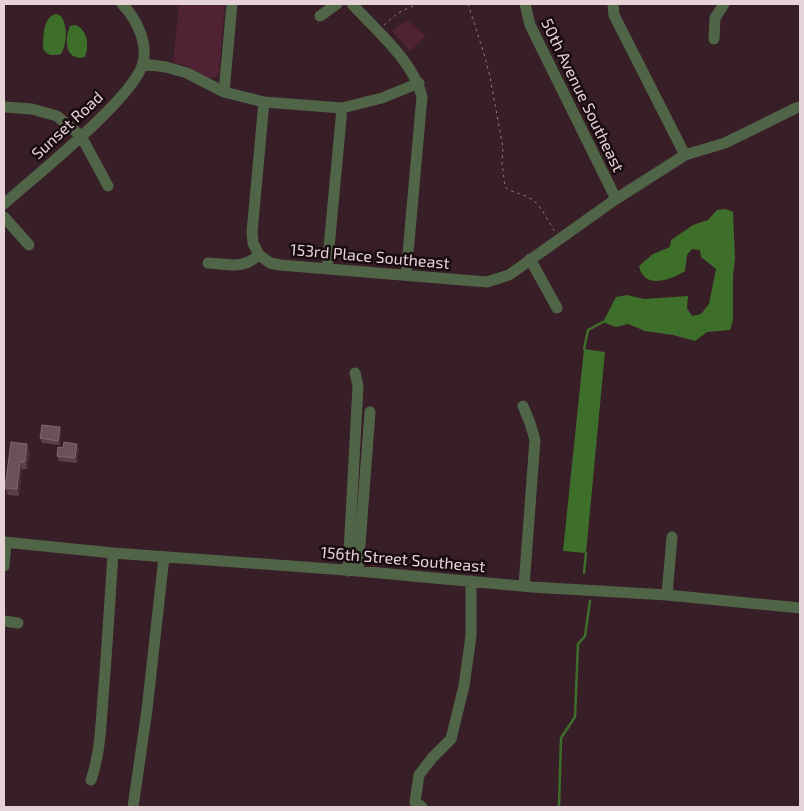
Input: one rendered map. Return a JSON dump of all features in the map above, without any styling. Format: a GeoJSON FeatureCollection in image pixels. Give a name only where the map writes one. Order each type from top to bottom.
{"type":"FeatureCollection","features":[{"type":"Feature","properties":{"kind":"street"},"geometry":{"type":"LineString","coordinates":[[122,4],[132,13],[138,29],[144,48],[143,64],[166,67],[187,74],[224,92],[264,102],[342,108],[382,98],[419,83]]}},
{"type":"Feature","properties":{"kind":"street"},"geometry":{"type":"LineString","coordinates":[[224,92],[232,4]]}},
{"type":"Feature","properties":{"kind":"street"},"geometry":{"type":"LineString","coordinates":[[320,16],[337,4]]}},
{"type":"Feature","properties":{"kind":"street"},"geometry":{"type":"LineString","coordinates":[[352,4],[407,64],[419,83],[422,96],[406,275]]}},
{"type":"Feature","properties":{"kind":"street","name":"50th Avenue Southeast"},"geometry":{"type":"LineString","coordinates":[[525,4],[530,24],[616,199]]}},
{"type":"Feature","properties":{"kind":"street"},"geometry":{"type":"LineString","coordinates":[[614,4],[614,15],[685,155]]}},
{"type":"Feature","properties":{"kind":"street"},"geometry":{"type":"LineString","coordinates":[[714,39],[715,18],[724,4]]}},
{"type":"Feature","properties":{"kind":"street","name":"Sunset Road"},"geometry":{"type":"LineString","coordinates":[[4,204],[81,136],[128,91],[143,64]]}},
{"type":"Feature","properties":{"kind":"street"},"geometry":{"type":"LineString","coordinates":[[208,263],[243,266],[259,255],[253,243],[252,232],[264,102]]}},
{"type":"Feature","properties":{"kind":"street"},"geometry":{"type":"LineString","coordinates":[[4,107],[32,109],[57,116],[81,136],[108,186]]}},
{"type":"Feature","properties":{"kind":"street","name":"153rd Place Southeast"},"geometry":{"type":"LineString","coordinates":[[259,255],[270,263],[487,282],[509,275],[616,199],[685,155],[724,143],[788,111],[800,107]]}},
{"type":"Feature","properties":{"kind":"street"},"geometry":{"type":"LineString","coordinates":[[326,269],[342,108]]}},
{"type":"Feature","properties":{"kind":"street"},"geometry":{"type":"LineString","coordinates":[[4,217],[29,245]]}},
{"type":"Feature","properties":{"kind":"street"},"geometry":{"type":"LineString","coordinates":[[530,259],[557,308]]}},
{"type":"Feature","properties":{"kind":"street"},"geometry":{"type":"LineString","coordinates":[[353,571],[358,386],[354,373]]}},
{"type":"Feature","properties":{"kind":"street"},"geometry":{"type":"LineString","coordinates":[[523,406],[535,440],[524,586]]}},
{"type":"Feature","properties":{"kind":"street"},"geometry":{"type":"LineString","coordinates":[[353,571],[370,412]]}},
{"type":"Feature","properties":{"kind":"street"},"geometry":{"type":"LineString","coordinates":[[667,595],[672,536]]}},
{"type":"Feature","properties":{"kind":"street"},"geometry":{"type":"LineString","coordinates":[[4,566],[5,542]]}},
{"type":"Feature","properties":{"kind":"street","name":"156th Street Southeast"},"geometry":{"type":"LineString","coordinates":[[5,542],[113,553],[524,586],[667,595],[800,608]]}},
{"type":"Feature","properties":{"kind":"street"},"geometry":{"type":"LineString","coordinates":[[91,780],[96,766],[102,711],[113,553]]}},
{"type":"Feature","properties":{"kind":"street"},"geometry":{"type":"LineString","coordinates":[[133,807],[147,710],[164,557]]}},
{"type":"Feature","properties":{"kind":"street"},"geometry":{"type":"LineString","coordinates":[[422,807],[415,802],[419,775],[432,758],[451,739],[464,686],[471,636],[471,581]]}},
{"type":"Feature","properties":{"kind":"street"},"geometry":{"type":"LineString","coordinates":[[4,621],[18,623]]}},
{"type":"Feature","properties":{"kind":"path"},"geometry":{"type":"LineString","coordinates":[[377,32],[398,13],[417,4]]}},
{"type":"Feature","properties":{"kind":"path"},"geometry":{"type":"LineString","coordinates":[[468,4],[490,77],[503,148],[504,187],[508,191],[532,200],[560,238]]}},
{"type":"Feature","properties":{"kind":"shaded area"},"geometry":{"type":"Polygon","coordinates":[[[179,4],[225,4],[219,73],[215,77],[208,78],[185,65],[173,62],[179,4]]]}},
{"type":"Feature","properties":{"kind":"shaded area"},"geometry":{"type":"Polygon","coordinates":[[[56,14],[61,16],[63,20],[66,35],[65,45],[61,54],[53,55],[44,51],[43,38],[48,19],[56,14]]]}},
{"type":"Feature","properties":{"kind":"shaded area"},"geometry":{"type":"Polygon","coordinates":[[[407,20],[426,36],[410,51],[392,31],[407,20]]]}},
{"type":"Feature","properties":{"kind":"shaded area"},"geometry":{"type":"Polygon","coordinates":[[[76,25],[85,35],[87,48],[85,57],[78,58],[73,56],[68,49],[67,37],[70,26],[76,25]]]}},
{"type":"Feature","properties":{"kind":"shaded area"},"geometry":{"type":"Polygon","coordinates":[[[726,209],[733,212],[735,259],[733,320],[730,330],[707,332],[695,341],[673,335],[645,331],[628,324],[616,327],[603,322],[616,297],[627,295],[644,299],[688,296],[687,308],[692,316],[701,314],[709,304],[716,269],[701,257],[700,250],[692,249],[687,255],[685,271],[666,280],[652,281],[646,278],[639,266],[653,254],[670,247],[671,240],[693,225],[708,220],[717,210],[726,209]]]}},
{"type":"Feature","properties":{"kind":"shaded area"},"geometry":{"type":"Polygon","coordinates":[[[584,349],[605,352],[586,553],[563,551],[584,349]]]}},
{"type":"Feature","properties":{"kind":"building"},"geometry":{"type":"Polygon","coordinates":[[[42,425],[60,427],[58,441],[40,438],[42,425]]]}},
{"type":"Feature","properties":{"kind":"building"},"geometry":{"type":"Polygon","coordinates":[[[11,442],[27,444],[25,462],[20,462],[17,489],[5,488],[11,442]]]}},
{"type":"Feature","properties":{"kind":"building"},"geometry":{"type":"Polygon","coordinates":[[[64,442],[77,444],[75,458],[57,456],[58,447],[63,448],[64,442]]]}},
{"type":"Feature","properties":{"kind":"waterway"},"geometry":{"type":"LineString","coordinates":[[584,349],[588,330],[603,322]]}},
{"type":"Feature","properties":{"kind":"waterway"},"geometry":{"type":"LineString","coordinates":[[584,573],[586,553]]}},
{"type":"Feature","properties":{"kind":"waterway"},"geometry":{"type":"LineString","coordinates":[[559,807],[561,738],[575,717],[578,644],[585,636],[590,601]]}}]}
